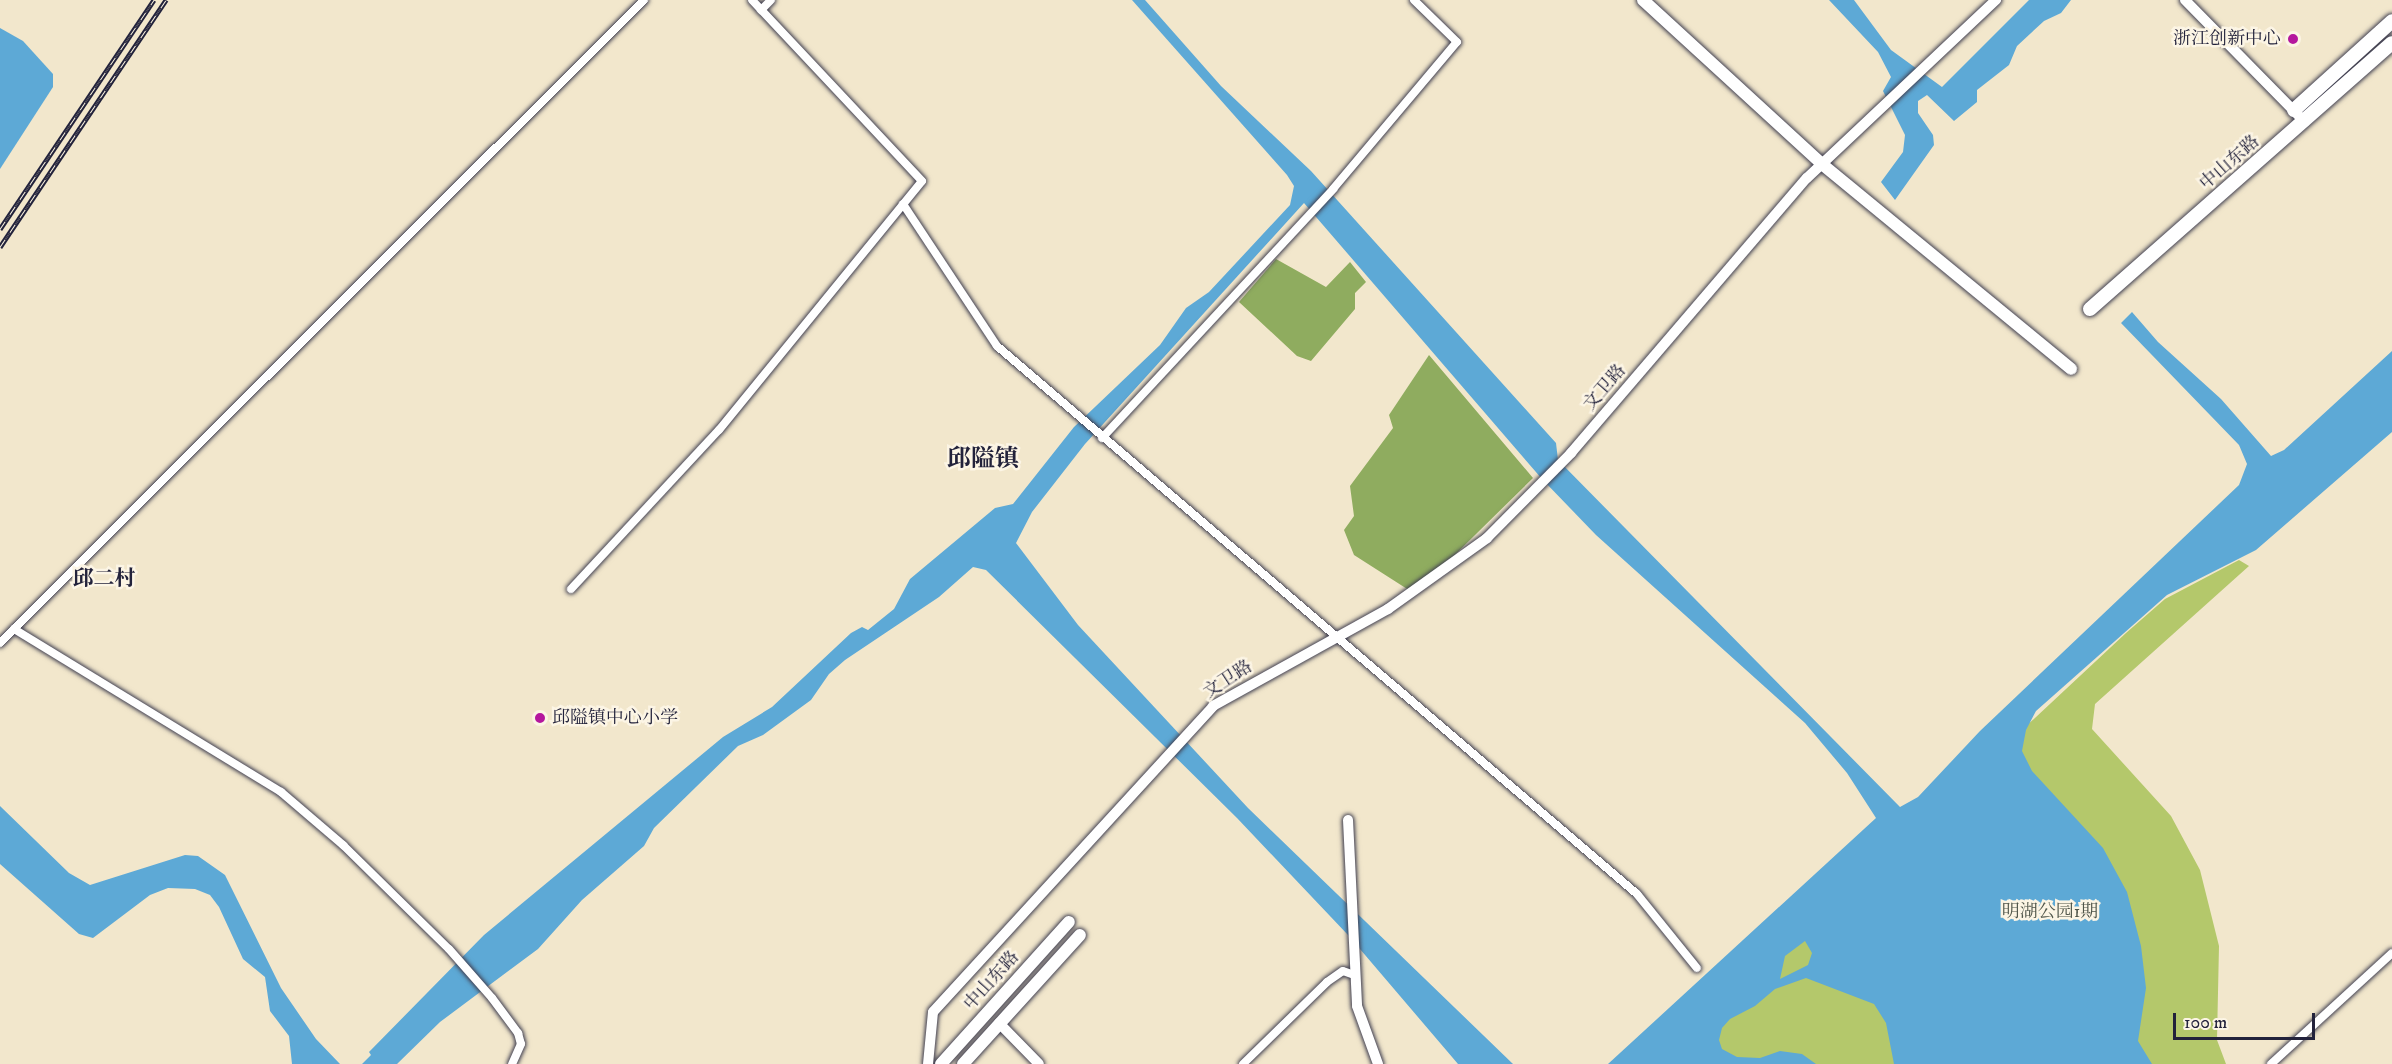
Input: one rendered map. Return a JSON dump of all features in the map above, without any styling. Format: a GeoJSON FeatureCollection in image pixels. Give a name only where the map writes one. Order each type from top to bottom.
{"type":"FeatureCollection","features":[{"type":"Feature","properties":{"kind":"main road"},"geometry":{"type":"LineString","coordinates":[[1643,0],[1823,165],[2071,369]]}},
{"type":"Feature","properties":{"kind":"main road"},"geometry":{"type":"LineString","coordinates":[[2294,110],[2392,21]]}},
{"type":"Feature","properties":{"kind":"main road","name":"中山东路"},"geometry":{"type":"LineString","coordinates":[[2090,309],[2392,43]]}},
{"type":"Feature","properties":{"kind":"main road","name":"中山东路"},"geometry":{"type":"LineString","coordinates":[[941,1064],[1069,922]]}},
{"type":"Feature","properties":{"kind":"main road","name":"中山东路"},"geometry":{"type":"LineString","coordinates":[[963,1064],[1080,935]]}},
{"type":"Feature","properties":{"kind":"street"},"geometry":{"type":"LineString","coordinates":[[0,643],[644,0]]}},
{"type":"Feature","properties":{"kind":"street"},"geometry":{"type":"LineString","coordinates":[[571,589],[719,430],[922,182],[752,0]]}},
{"type":"Feature","properties":{"kind":"street"},"geometry":{"type":"LineString","coordinates":[[761,10],[771,0]]}},
{"type":"Feature","properties":{"kind":"street"},"geometry":{"type":"LineString","coordinates":[[1102,438],[1300,220],[1333,189],[1457,42],[1414,0]]}},
{"type":"Feature","properties":{"kind":"street","name":"文卫路"},"geometry":{"type":"LineString","coordinates":[[928,1064],[933,1012],[1213,706],[1388,609],[1487,538],[1571,453],[1807,178],[1904,90],[1996,0]]}},
{"type":"Feature","properties":{"kind":"street"},"geometry":{"type":"LineString","coordinates":[[2185,0],[2305,122]]}},
{"type":"Feature","properties":{"kind":"street"},"geometry":{"type":"LineString","coordinates":[[903,204],[997,346],[1637,894],[1697,968]]}},
{"type":"Feature","properties":{"kind":"street"},"geometry":{"type":"LineString","coordinates":[[14,629],[281,792],[343,844],[449,949],[492,998],[518,1033],[521,1044],[512,1064]]}},
{"type":"Feature","properties":{"kind":"street"},"geometry":{"type":"LineString","coordinates":[[1348,820],[1357,1006],[1378,1064]]}},
{"type":"Feature","properties":{"kind":"street"},"geometry":{"type":"LineString","coordinates":[[2271,1064],[2392,953]]}},
{"type":"Feature","properties":{"kind":"street"},"geometry":{"type":"LineString","coordinates":[[1244,1064],[1327,982],[1343,971],[1354,975]]}},
{"type":"Feature","properties":{"kind":"street"},"geometry":{"type":"LineString","coordinates":[[999,1023],[1039,1064]]}},
{"type":"Feature","properties":{"kind":"green space"},"geometry":{"type":"Polygon","coordinates":[[[1276,259],[1326,287],[1350,262],[1366,282],[1355,293],[1355,309],[1311,361],[1297,356],[1239,302],[1276,259]]]}},
{"type":"Feature","properties":{"kind":"green space"},"geometry":{"type":"Polygon","coordinates":[[[1429,355],[1533,478],[1415,594],[1354,555],[1344,530],[1354,516],[1350,486],[1393,428],[1389,415],[1429,355]]]}},
{"type":"Feature","properties":{"kind":"green space","name":"明湖公园1期"},"geometry":{"type":"Polygon","coordinates":[[[2239,560],[2249,566],[2095,704],[2092,729],[2171,816],[2200,870],[2219,946],[2217,1040],[2226,1064],[1673,1064],[1785,951],[2126,633],[2165,599],[2239,560]]]}},
{"type":"Feature","properties":{"kind":"water"},"geometry":{"type":"Polygon","coordinates":[[[1132,0],[1145,0],[1221,86],[1311,171],[1556,443],[1558,460],[1900,807],[1918,797],[1980,731],[2239,485],[2247,464],[2239,445],[2121,323],[2132,312],[2158,342],[2221,399],[2271,456],[2284,450],[2392,351],[2392,432],[2256,550],[2167,595],[2036,711],[2026,730],[2022,751],[2032,771],[2103,848],[2127,892],[2141,946],[2146,988],[2138,1041],[2152,1064],[1894,1064],[1886,1023],[1874,1004],[1806,978],[1775,989],[1755,1006],[1730,1019],[1722,1028],[1719,1040],[1722,1049],[1737,1057],[1760,1058],[1780,1051],[1802,1054],[1816,1064],[1608,1064],[1876,818],[1847,773],[1805,723],[1596,535],[1542,479],[1304,203],[1085,444],[1032,512],[1016,543],[1078,625],[1248,808],[1513,1064],[1458,1064],[1348,935],[1237,818],[986,570],[973,567],[939,597],[845,660],[829,674],[811,700],[763,735],[738,746],[654,828],[644,846],[582,900],[538,949],[440,1022],[397,1064],[362,1064],[371,1055],[369,1052],[484,935],[723,737],[772,707],[851,633],[862,627],[868,630],[894,609],[910,579],[995,508],[1013,504],[1074,427],[1160,345],[1186,308],[1209,292],[1290,205],[1294,186],[1287,175],[1132,0]],[[1805,941],[1785,956],[1780,979],[1808,965],[1812,953],[1805,941]]]}},
{"type":"Feature","properties":{"kind":"water"},"geometry":{"type":"Polygon","coordinates":[[[1829,0],[1854,0],[1891,50],[1942,87],[2029,0],[2071,0],[2061,13],[2044,21],[2017,46],[2009,65],[1977,90],[1977,102],[1954,121],[1927,95],[1918,101],[1918,113],[1933,135],[1934,145],[1895,200],[1881,182],[1903,152],[1905,135],[1883,91],[1891,77],[1878,52],[1829,0]]]}},
{"type":"Feature","properties":{"kind":"water"},"geometry":{"type":"Polygon","coordinates":[[[0,28],[23,41],[53,74],[53,87],[0,169],[0,28]]]}},
{"type":"Feature","properties":{"kind":"water"},"geometry":{"type":"Polygon","coordinates":[[[0,806],[69,873],[90,885],[185,855],[198,856],[225,875],[281,988],[316,1039],[340,1064],[292,1064],[289,1036],[270,1011],[265,977],[243,959],[219,907],[210,895],[195,889],[168,888],[150,895],[93,938],[79,934],[0,864],[0,806]]]}},
{"type":"Feature","properties":{"kind":"railway"},"geometry":{"type":"LineString","coordinates":[[0,229],[154,0]]}},
{"type":"Feature","properties":{"kind":"railway"},"geometry":{"type":"LineString","coordinates":[[0,247],[166,0]]}},
{"type":"Feature","properties":{"kind":"place","name":"浙江创新中心"},"geometry":{"type":"Point","coordinates":[2293,39]}},
{"type":"Feature","properties":{"kind":"place","name":"邱隘镇中心小学"},"geometry":{"type":"Point","coordinates":[540,718]}},
{"type":"Feature","properties":{"kind":"district","name":"邱隘镇"},"geometry":{"type":"Point","coordinates":[983,460]}},
{"type":"Feature","properties":{"kind":"district","name":"邱二村"},"geometry":{"type":"Point","coordinates":[104,579]}}]}
